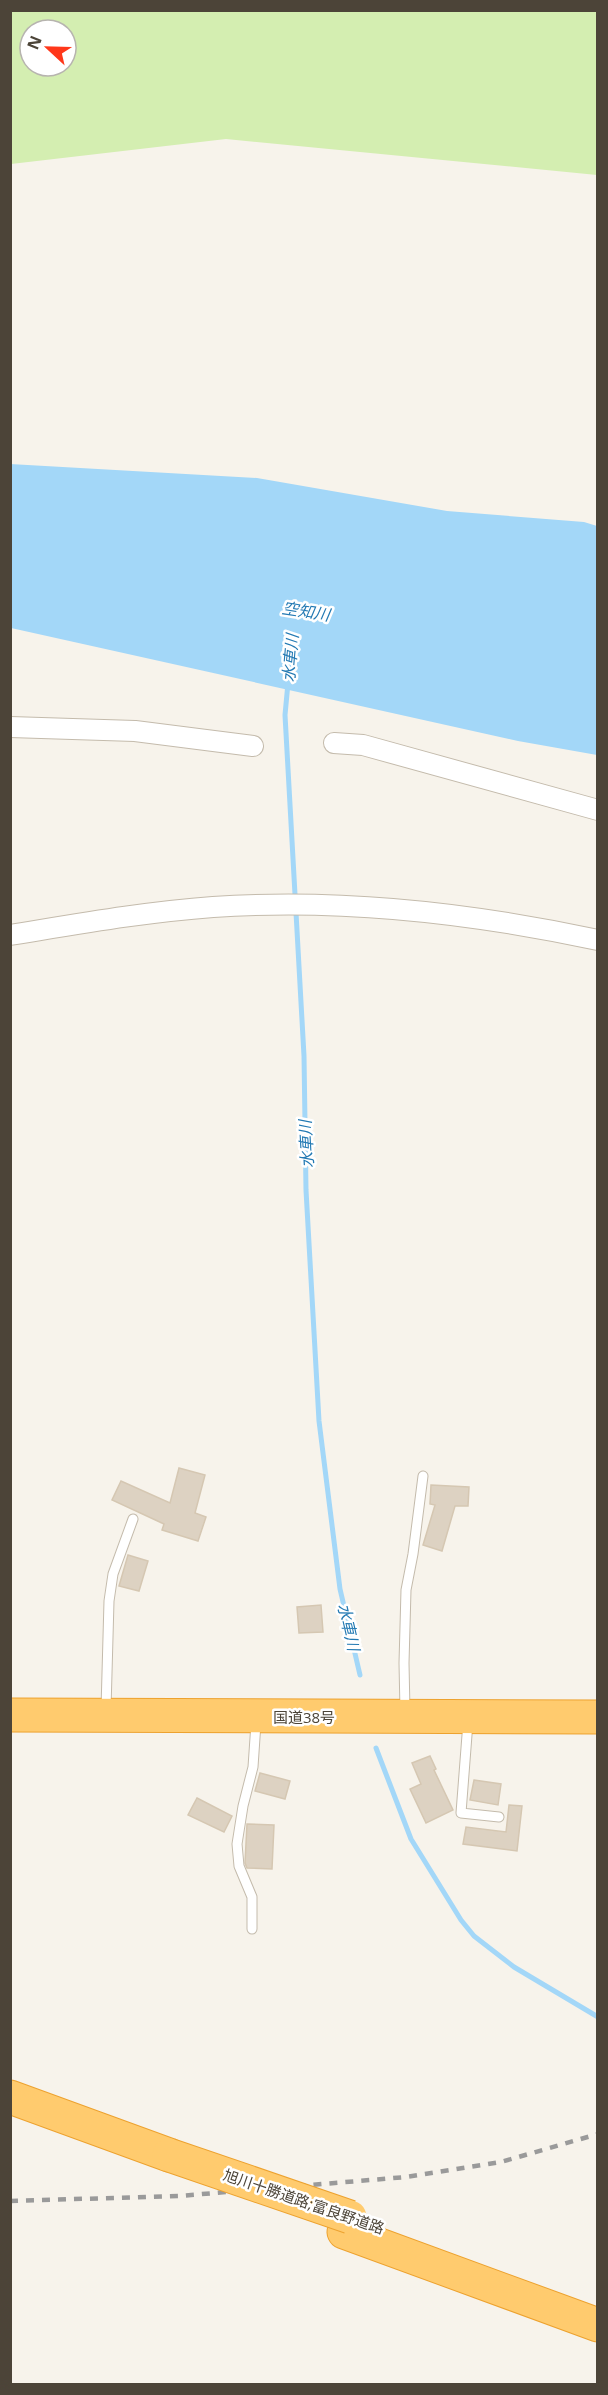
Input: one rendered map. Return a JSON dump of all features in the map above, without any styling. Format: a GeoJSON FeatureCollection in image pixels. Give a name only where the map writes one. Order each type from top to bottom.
{"type":"FeatureCollection","features":[{"type":"Feature","properties":{"kind":"highway","name":"国道38号"},"geometry":{"type":"LineString","coordinates":[[10,1715],[597,1718]]}},
{"type":"Feature","properties":{"kind":"highway","name":"旭川十勝道路;富良野道路"},"geometry":{"type":"LineString","coordinates":[[10,2097],[167,2163]]}},
{"type":"Feature","properties":{"kind":"highway","name":"旭川十勝道路;富良野道路"},"geometry":{"type":"LineString","coordinates":[[10,2117],[167,2163],[597,2306]]}},
{"type":"Feature","properties":{"kind":"highway","name":"旭川十勝道路;富良野道路"},"geometry":{"type":"LineString","coordinates":[[347,2224],[597,2325]]}},
{"type":"Feature","properties":{"kind":"street"},"geometry":{"type":"LineString","coordinates":[[10,727],[135,731],[253,746]]}},
{"type":"Feature","properties":{"kind":"street"},"geometry":{"type":"LineString","coordinates":[[334,743],[363,745],[597,810]]}},
{"type":"Feature","properties":{"kind":"street"},"geometry":{"type":"LineString","coordinates":[[10,935],[160,913],[213,907],[272,905],[435,912],[597,940]]}},
{"type":"Feature","properties":{"kind":"lane"},"geometry":{"type":"LineString","coordinates":[[405,1717],[406,1590],[423,1476]]}},
{"type":"Feature","properties":{"kind":"lane"},"geometry":{"type":"LineString","coordinates":[[106,1715],[109,1601],[113,1574],[133,1519]]}},
{"type":"Feature","properties":{"kind":"lane"},"geometry":{"type":"LineString","coordinates":[[252,1929],[252,1897],[239,1866],[237,1844],[243,1806],[253,1767],[256,1717]]}},
{"type":"Feature","properties":{"kind":"lane"},"geometry":{"type":"LineString","coordinates":[[469,1717],[461,1813],[499,1817]]}},
{"type":"Feature","properties":{"kind":"green space"},"geometry":{"type":"Polygon","coordinates":[[[10,11],[597,11],[597,175],[226,139],[11,164],[10,11]]]}},
{"type":"Feature","properties":{"kind":"water","name":"空知川"},"geometry":{"type":"Polygon","coordinates":[[[10,464],[257,478],[447,511],[584,522],[597,526],[597,755],[518,741],[11,628],[10,464]]]}},
{"type":"Feature","properties":{"kind":"building"},"geometry":{"type":"Polygon","coordinates":[[[179,1468],[205,1475],[195,1513],[206,1517],[198,1541],[162,1530],[164,1524],[112,1500],[121,1481],[170,1503],[179,1468]]]}},
{"type":"Feature","properties":{"kind":"building"},"geometry":{"type":"Polygon","coordinates":[[[431,1485],[469,1487],[468,1506],[455,1506],[442,1551],[423,1545],[435,1505],[430,1504],[431,1485]]]}},
{"type":"Feature","properties":{"kind":"building"},"geometry":{"type":"Polygon","coordinates":[[[128,1555],[148,1561],[139,1591],[119,1586],[128,1555]]]}},
{"type":"Feature","properties":{"kind":"building"},"geometry":{"type":"Polygon","coordinates":[[[321,1605],[323,1632],[299,1633],[297,1607],[321,1605]]]}},
{"type":"Feature","properties":{"kind":"building"},"geometry":{"type":"Polygon","coordinates":[[[430,1756],[436,1769],[434,1770],[453,1810],[426,1823],[410,1789],[421,1784],[412,1763],[430,1756]]]}},
{"type":"Feature","properties":{"kind":"building"},"geometry":{"type":"Polygon","coordinates":[[[260,1773],[290,1781],[285,1799],[255,1791],[260,1773]]]}},
{"type":"Feature","properties":{"kind":"building"},"geometry":{"type":"Polygon","coordinates":[[[474,1780],[501,1784],[498,1805],[470,1800],[474,1780]]]}},
{"type":"Feature","properties":{"kind":"building"},"geometry":{"type":"Polygon","coordinates":[[[197,1798],[232,1816],[224,1832],[188,1815],[197,1798]]]}},
{"type":"Feature","properties":{"kind":"building"},"geometry":{"type":"Polygon","coordinates":[[[509,1805],[522,1806],[517,1851],[463,1844],[466,1827],[506,1832],[509,1805]]]}},
{"type":"Feature","properties":{"kind":"building"},"geometry":{"type":"Polygon","coordinates":[[[247,1824],[274,1825],[272,1869],[247,1868],[245,1863],[247,1824]]]}},
{"type":"Feature","properties":{"kind":"waterway","name":"水車川"},"geometry":{"type":"LineString","coordinates":[[288,683],[285,715],[304,1056],[306,1190],[319,1421],[340,1589],[360,1675]]}},
{"type":"Feature","properties":{"kind":"waterway","name":"水車川"},"geometry":{"type":"LineString","coordinates":[[376,1748],[411,1839],[461,1920],[474,1936],[514,1967],[598,2017]]}},
{"type":"Feature","properties":{"kind":"railway"},"geometry":{"type":"LineString","coordinates":[[10,2201],[179,2196],[406,2177],[501,2162],[598,2134]]}}]}
